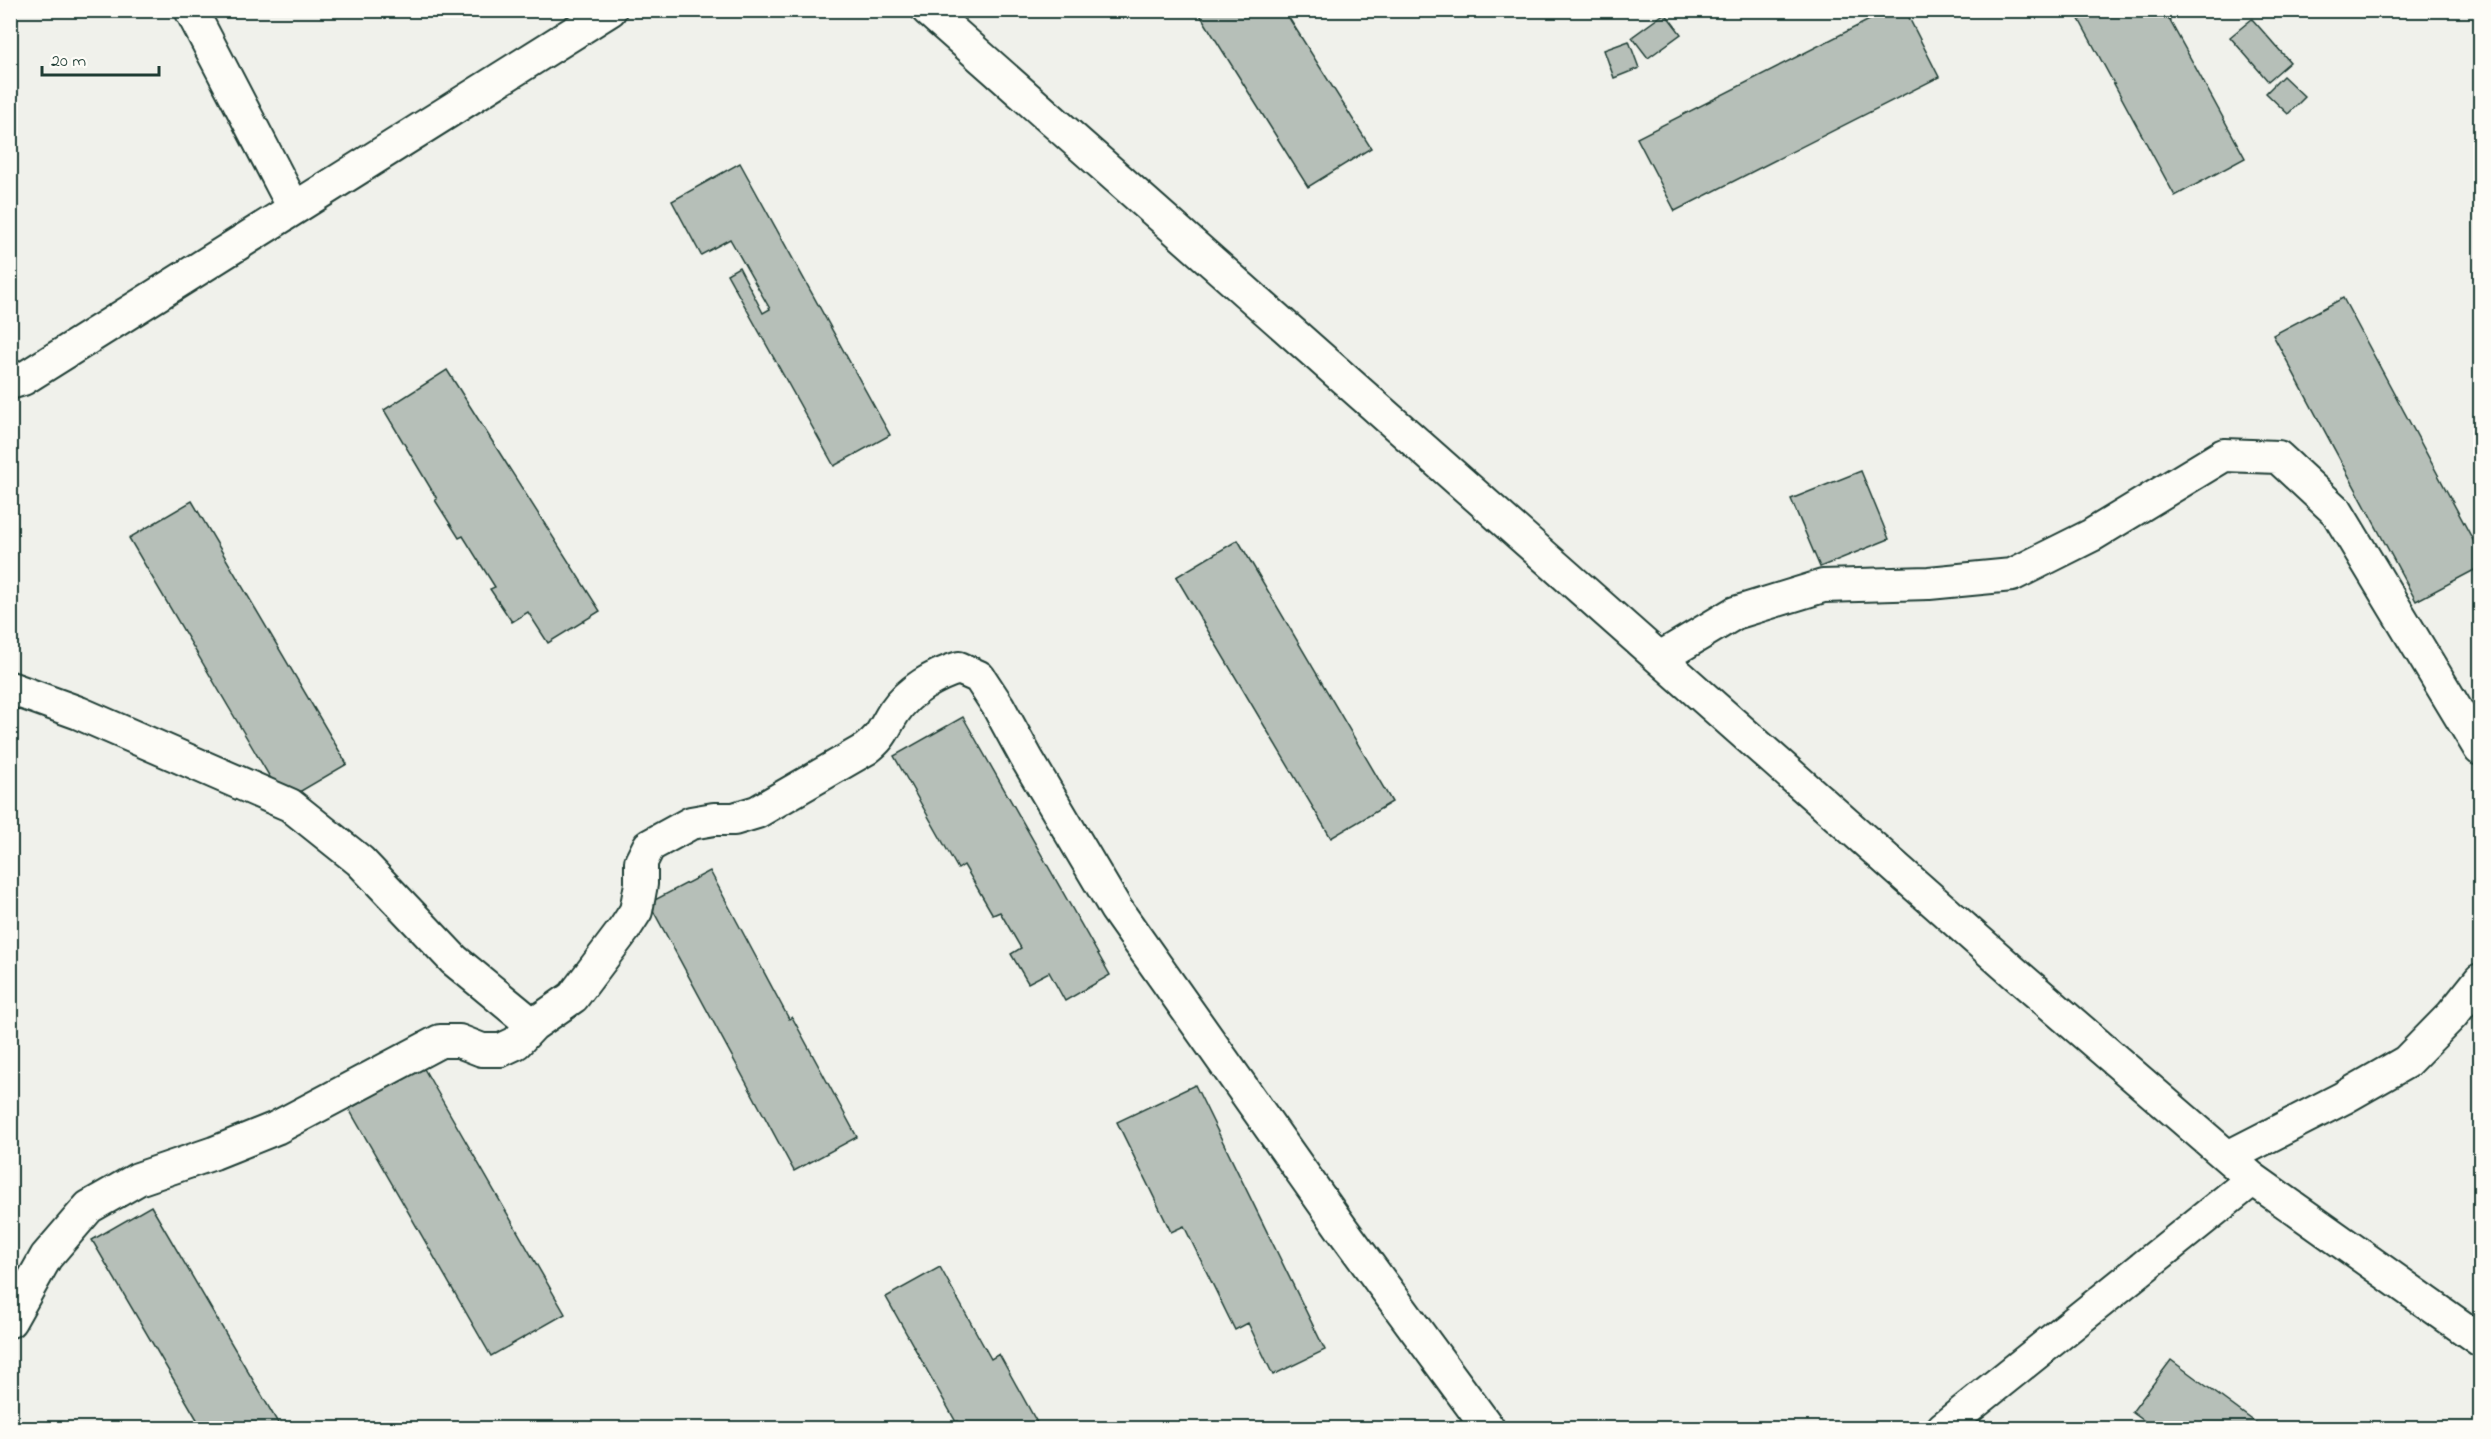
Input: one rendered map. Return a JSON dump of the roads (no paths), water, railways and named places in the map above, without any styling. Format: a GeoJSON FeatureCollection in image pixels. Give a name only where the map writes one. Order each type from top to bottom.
{"type":"FeatureCollection","features":[{"type":"Feature","properties":{"kind":"street"},"geometry":{"type":"LineString","coordinates":[[190,10],[294,208]]}},
{"type":"Feature","properties":{"kind":"street"},"geometry":{"type":"LineString","coordinates":[[10,383],[23,379],[610,10]]}},
{"type":"Feature","properties":{"kind":"street"},"geometry":{"type":"LineString","coordinates":[[939,13],[1660,658],[2019,976],[2253,1179],[2481,1340]]}},
{"type":"Feature","properties":{"kind":"street"},"geometry":{"type":"LineString","coordinates":[[1660,658],[1735,613],[1823,586],[1929,584],[2012,575],[2092,535],[2224,455],[2278,457],[2337,512],[2481,749]]}},
{"type":"Feature","properties":{"kind":"street"},"geometry":{"type":"LineString","coordinates":[[10,1321],[46,1257],[89,1207],[138,1179],[214,1153],[276,1128],[440,1041],[459,1041],[482,1050],[501,1050],[516,1042],[533,1025],[573,997],[625,928],[636,911],[641,884],[641,862],[649,846],[691,823],[714,819],[734,819],[757,812],[846,761],[880,738],[893,713],[905,698],[942,673],[959,668],[979,677],[1116,909],[1342,1229],[1488,1428]]}},
{"type":"Feature","properties":{"kind":"street"},"geometry":{"type":"LineString","coordinates":[[10,688],[79,713],[290,805],[360,861],[454,960],[533,1025]]}},
{"type":"Feature","properties":{"kind":"street"},"geometry":{"type":"LineString","coordinates":[[2228,1157],[2343,1098],[2406,1062],[2452,1015],[2481,981]]}},
{"type":"Feature","properties":{"kind":"street"},"geometry":{"type":"LineString","coordinates":[[1943,1428],[2253,1179]]}}]}
